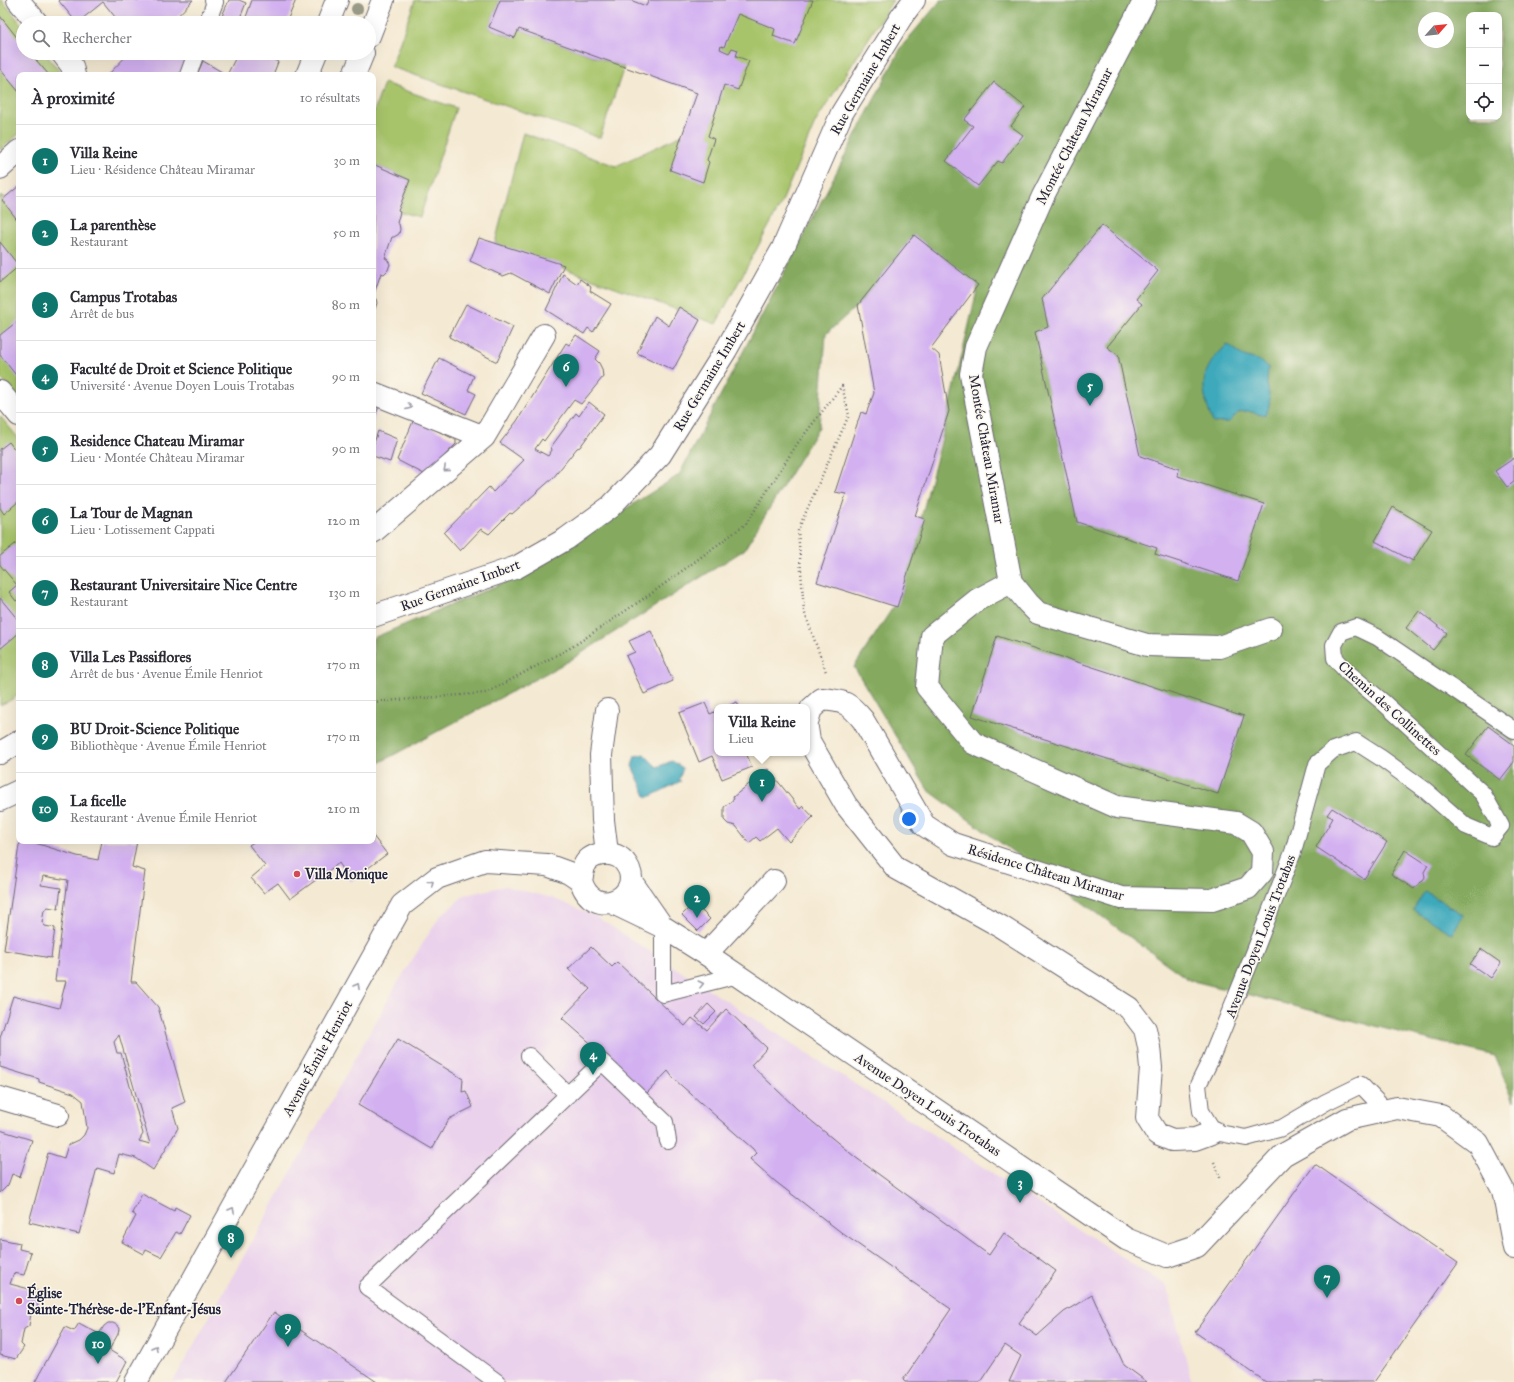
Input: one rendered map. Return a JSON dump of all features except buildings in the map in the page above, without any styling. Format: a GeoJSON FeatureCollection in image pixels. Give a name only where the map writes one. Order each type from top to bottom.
{"type":"FeatureCollection","features":[{"type":"Feature","properties":{"kind":"street"},"geometry":{"type":"LineString","coordinates":[[18,0],[31,16]]}},
{"type":"Feature","properties":{"kind":"street"},"geometry":{"type":"LineString","coordinates":[[331,16],[337,0]]}},
{"type":"Feature","properties":{"kind":"street"},"geometry":{"type":"LineString","coordinates":[[376,18],[383,0]]}},
{"type":"Feature","properties":{"kind":"street","name":"Rue Germaine Imbert"},"geometry":{"type":"LineString","coordinates":[[376,615],[517,567],[566,539],[610,507],[660,456],[726,350],[783,248],[842,113],[902,16],[914,0]]}},
{"type":"Feature","properties":{"kind":"street","name":"Montée Château Miramar"},"geometry":{"type":"LineString","coordinates":[[1146,0],[1043,196],[976,347],[971,374],[1011,582],[1038,613],[1147,645],[1219,647],[1271,629]]}},
{"type":"Feature","properties":{"kind":"street"},"geometry":{"type":"LineString","coordinates":[[67,60],[72,66],[73,72]]}},
{"type":"Feature","properties":{"kind":"street"},"geometry":{"type":"LineString","coordinates":[[308,72],[313,60]]}},
{"type":"Feature","properties":{"kind":"street"},"geometry":{"type":"LineString","coordinates":[[355,72],[360,60]]}},
{"type":"Feature","properties":{"kind":"street"},"geometry":{"type":"LineString","coordinates":[[0,168],[16,154]]}},
{"type":"Feature","properties":{"kind":"street"},"geometry":{"type":"LineString","coordinates":[[376,529],[484,437],[544,335]]}},
{"type":"Feature","properties":{"kind":"street"},"geometry":{"type":"LineString","coordinates":[[0,392],[16,411]]}},
{"type":"Feature","properties":{"kind":"street"},"geometry":{"type":"LineString","coordinates":[[376,394],[484,437]]}},
{"type":"Feature","properties":{"kind":"street","name":"Résidence Château Miramar"},"geometry":{"type":"LineString","coordinates":[[837,700],[852,706],[863,720],[924,825],[953,844],[1121,898],[1212,900],[1248,888],[1262,872],[1263,858],[1263,852],[1251,832],[1236,823],[1117,807],[973,743],[927,687],[932,636],[977,600],[1011,582]]}},
{"type":"Feature","properties":{"kind":"street"},"geometry":{"type":"LineString","coordinates":[[810,712],[811,709],[822,699],[837,700]]}},
{"type":"Feature","properties":{"kind":"street"},"geometry":{"type":"LineString","coordinates":[[606,853],[603,820],[601,755],[607,710]]}},
{"type":"Feature","properties":{"kind":"street"},"geometry":{"type":"LineString","coordinates":[[810,742],[846,805],[896,868],[1000,926],[1129,1008],[1145,1029],[1149,1047],[1151,1068],[1147,1118],[1157,1134],[1172,1140],[1195,1138],[1208,1134]]}},
{"type":"Feature","properties":{"kind":"street"},"geometry":{"type":"LineString","coordinates":[[0,753],[16,744]]}},
{"type":"Feature","properties":{"kind":"street"},"geometry":{"type":"LineString","coordinates":[[0,800],[16,792]]}},
{"type":"Feature","properties":{"kind":"street"},"geometry":{"type":"LineString","coordinates":[[606,853],[615,855],[622,859],[630,873],[631,881],[625,893],[619,899],[611,902],[598,901],[590,897],[584,889],[581,881],[585,865],[598,854],[606,853]]}},
{"type":"Feature","properties":{"kind":"street","name":"Avenue Émile Henriot"},"geometry":{"type":"LineString","coordinates":[[136,1382],[402,905],[437,878],[485,860],[547,865],[569,874],[581,881]]}},
{"type":"Feature","properties":{"kind":"street","name":"Avenue Doyen Louis Trotabas"},"geometry":{"type":"LineString","coordinates":[[631,881],[663,928]]}},
{"type":"Feature","properties":{"kind":"street"},"geometry":{"type":"LineString","coordinates":[[706,954],[774,881]]}},
{"type":"Feature","properties":{"kind":"street","name":"Avenue Doyen Louis Trotabas"},"geometry":{"type":"LineString","coordinates":[[611,902],[663,928],[706,954],[1126,1238],[1167,1256],[1197,1246],[1283,1155],[1347,1119],[1397,1108],[1441,1116],[1478,1143],[1503,1190],[1514,1248]]}},
{"type":"Feature","properties":{"kind":"street"},"geometry":{"type":"LineString","coordinates":[[0,1098],[58,1115]]}},
{"type":"Feature","properties":{"kind":"lane"},"geometry":{"type":"LineString","coordinates":[[210,16],[215,1]]}},
{"type":"Feature","properties":{"kind":"lane"},"geometry":{"type":"LineString","coordinates":[[189,72],[193,60]]}},
{"type":"Feature","properties":{"kind":"lane","name":"Chemin des Collinettes"},"geometry":{"type":"LineString","coordinates":[[1501,826],[1483,794],[1348,672],[1335,658],[1334,645],[1341,632],[1356,627],[1377,637],[1514,730]]}},
{"type":"Feature","properties":{"kind":"lane","name":"Avenue Doyen Louis Trotabas"},"geometry":{"type":"LineString","coordinates":[[1208,1134],[1200,1111],[1198,1085],[1209,1063],[1293,852],[1317,764],[1333,750],[1356,742],[1425,790],[1466,826],[1492,837],[1501,826]]}},
{"type":"Feature","properties":{"kind":"lane"},"geometry":{"type":"LineString","coordinates":[[663,928],[663,994],[738,975]]}},
{"type":"Feature","properties":{"kind":"lane"},"geometry":{"type":"LineString","coordinates":[[529,1056],[568,1095]]}},
{"type":"Feature","properties":{"kind":"lane"},"geometry":{"type":"LineString","coordinates":[[497,1382],[367,1287],[602,1062],[665,1122],[668,1141]]}},
{"type":"Feature","properties":{"kind":"lane"},"geometry":{"type":"LineString","coordinates":[[1208,1134],[1246,1138],[1282,1128],[1326,1102],[1361,1085],[1385,1110]]}},
{"type":"Feature","properties":{"kind":"path"},"geometry":{"type":"LineString","coordinates":[[376,702],[486,693],[572,647],[640,602],[746,524],[797,444],[842,386],[849,415],[798,530],[804,611],[837,700]]}},
{"type":"Feature","properties":{"kind":"path"},"geometry":{"type":"LineString","coordinates":[[1208,1134],[1232,1208]]}},
{"type":"Feature","properties":{"kind":"shaded area"},"geometry":{"type":"Polygon","coordinates":[[[505,886],[552,898],[595,916],[1167,1286],[1192,1382],[173,1382],[397,984],[440,916],[465,895],[505,886]]]}},
{"type":"Feature","properties":{"kind":"green space"},"geometry":{"type":"Polygon","coordinates":[[[0,0],[2,0],[16,17],[16,60],[50,60],[59,72],[16,72],[16,137],[0,150],[0,0]]]}},
{"type":"Feature","properties":{"kind":"green space"},"geometry":{"type":"Polygon","coordinates":[[[415,0],[500,0],[489,28],[514,38],[519,29],[624,67],[600,138],[391,67],[415,0]]]}},
{"type":"Feature","properties":{"kind":"green space"},"geometry":{"type":"Polygon","coordinates":[[[737,0],[893,0],[815,123],[781,204],[716,324],[495,243],[523,133],[616,166],[712,121],[707,57],[737,0]]]}},
{"type":"Feature","properties":{"kind":"green space"},"geometry":{"type":"Polygon","coordinates":[[[941,0],[1514,0],[1514,1102],[1495,1056],[1189,980],[928,790],[854,667],[901,595],[949,411],[978,286],[914,235],[858,305],[826,334],[819,427],[744,550],[569,661],[376,764],[376,637],[519,576],[679,475],[902,46],[941,0]]]}},
{"type":"Feature","properties":{"kind":"green space"},"geometry":{"type":"Polygon","coordinates":[[[384,83],[456,108],[420,217],[400,212],[410,180],[376,165],[376,106],[384,83]]]}},
{"type":"Feature","properties":{"kind":"green space"},"geometry":{"type":"Polygon","coordinates":[[[0,196],[16,201],[16,397],[0,377],[0,196]]]}},
{"type":"Feature","properties":{"kind":"green space"},"geometry":{"type":"Polygon","coordinates":[[[0,416],[16,435],[16,696],[0,705],[0,416]]]}},
{"type":"Feature","properties":{"kind":"water"},"geometry":{"type":"Polygon","coordinates":[[[1227,345],[1240,354],[1258,360],[1268,367],[1267,383],[1269,403],[1266,414],[1261,415],[1248,411],[1239,412],[1229,422],[1213,423],[1206,400],[1204,381],[1206,372],[1211,363],[1227,345]]]}},
{"type":"Feature","properties":{"kind":"water"},"geometry":{"type":"Polygon","coordinates":[[[644,754],[657,767],[672,761],[683,768],[679,780],[681,781],[647,798],[632,766],[635,756],[644,754]]]}},
{"type":"Feature","properties":{"kind":"water"},"geometry":{"type":"Polygon","coordinates":[[[1425,891],[1463,915],[1452,934],[1413,910],[1425,891]]]}},
{"type":"Feature","properties":{"kind":"place","name":"La Tour de Magnan"},"geometry":{"type":"Point","coordinates":[566,387]}},
{"type":"Feature","properties":{"kind":"place","name":"Residence Chateau Miramar"},"geometry":{"type":"Point","coordinates":[1090,406]}},
{"type":"Feature","properties":{"kind":"place","name":"Villa Reine"},"geometry":{"type":"Point","coordinates":[762,802]}},
{"type":"Feature","properties":{"kind":"place","name":"Villa Monique"},"geometry":{"type":"Point","coordinates":[297,874]}},
{"type":"Feature","properties":{"kind":"place","name":"La parenthèse"},"geometry":{"type":"Point","coordinates":[697,918]}},
{"type":"Feature","properties":{"kind":"place","name":"Faculté de Droit et Science Politique"},"geometry":{"type":"Point","coordinates":[593,1075]}},
{"type":"Feature","properties":{"kind":"place","name":"Campus Trotabas"},"geometry":{"type":"Point","coordinates":[1020,1203]}},
{"type":"Feature","properties":{"kind":"place","name":"Villa Les Passiflores"},"geometry":{"type":"Point","coordinates":[231,1258]}},
{"type":"Feature","properties":{"kind":"place","name":"Restaurant Universitaire Nice Centre"},"geometry":{"type":"Point","coordinates":[1327,1298]}},
{"type":"Feature","properties":{"kind":"place","name":"Église Sainte-Thérèse-de-l'Enfant-Jésus"},"geometry":{"type":"Point","coordinates":[19,1301]}},
{"type":"Feature","properties":{"kind":"place","name":"BU Droit-Science Politique"},"geometry":{"type":"Point","coordinates":[288,1347]}},
{"type":"Feature","properties":{"kind":"place","name":"La ficelle"},"geometry":{"type":"Point","coordinates":[98,1364]}}]}
